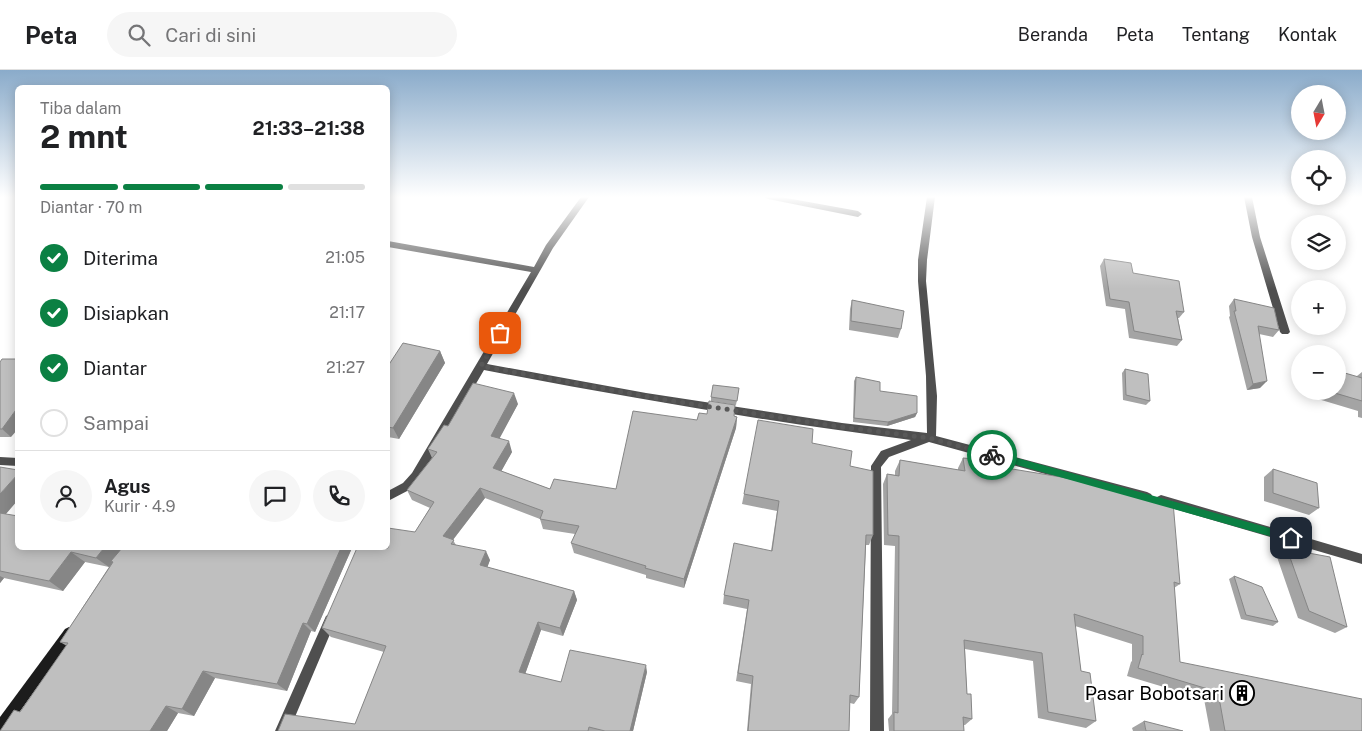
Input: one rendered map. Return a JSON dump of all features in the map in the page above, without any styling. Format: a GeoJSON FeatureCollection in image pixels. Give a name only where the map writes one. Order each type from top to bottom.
{"type":"FeatureCollection","features":[{"type":"Feature","properties":{"kind":"street"},"geometry":{"type":"LineString","coordinates":[[390,495],[407,486],[416,476],[549,247],[563,228]]}},
{"type":"Feature","properties":{"kind":"street"},"geometry":{"type":"LineString","coordinates":[[877,731],[876,466],[885,454],[929,438],[932,434],[933,425],[922,255],[928,228]]}},
{"type":"Feature","properties":{"kind":"street"},"geometry":{"type":"LineString","coordinates":[[1254,228],[1286,332]]}},
{"type":"Feature","properties":{"kind":"street"},"geometry":{"type":"LineString","coordinates":[[390,244],[537,270]]}},
{"type":"Feature","properties":{"kind":"street"},"geometry":{"type":"LineString","coordinates":[[481,366],[666,400],[842,427],[929,438],[1167,502],[1362,559]]}},
{"type":"Feature","properties":{"kind":"street"},"geometry":{"type":"LineString","coordinates":[[0,461],[15,462]]}},
{"type":"Feature","properties":{"kind":"street"},"geometry":{"type":"LineString","coordinates":[[282,731],[334,611]]}},
{"type":"Feature","properties":{"kind":"street"},"geometry":{"type":"LineString","coordinates":[[0,728],[74,626]]}},
{"type":"Feature","properties":{"kind":"building"},"geometry":{"type":"Polygon","coordinates":[[[1104,259],[1131,263],[1133,273],[1179,281],[1184,312],[1176,311],[1182,340],[1134,331],[1129,302],[1110,299],[1104,259]]]}},
{"type":"Feature","properties":{"kind":"building"},"geometry":{"type":"Polygon","coordinates":[[[1234,299],[1274,308],[1279,330],[1258,326],[1267,381],[1253,384],[1234,311],[1236,311],[1234,299]]]}},
{"type":"Feature","properties":{"kind":"building"},"geometry":{"type":"Polygon","coordinates":[[[852,300],[904,311],[901,329],[851,321],[852,300]]]}},
{"type":"Feature","properties":{"kind":"building"},"geometry":{"type":"Polygon","coordinates":[[[403,343],[440,351],[393,428],[390,427],[390,363],[403,343]]]}},
{"type":"Feature","properties":{"kind":"building"},"geometry":{"type":"Polygon","coordinates":[[[2,359],[15,359],[15,411],[2,429],[0,429],[0,362],[2,359]]]}},
{"type":"Feature","properties":{"kind":"building"},"geometry":{"type":"Polygon","coordinates":[[[1125,369],[1148,374],[1150,401],[1126,395],[1125,369]]]}},
{"type":"Feature","properties":{"kind":"building"},"geometry":{"type":"Polygon","coordinates":[[[1346,373],[1362,378],[1362,401],[1346,396],[1346,373]]]}},
{"type":"Feature","properties":{"kind":"building"},"geometry":{"type":"Polygon","coordinates":[[[856,377],[880,382],[880,391],[917,396],[917,413],[888,422],[854,418],[856,377]]]}},
{"type":"Feature","properties":{"kind":"building"},"geometry":{"type":"Polygon","coordinates":[[[473,383],[514,393],[491,436],[509,441],[493,468],[550,489],[554,479],[616,489],[633,411],[697,420],[699,413],[707,414],[709,401],[735,405],[734,416],[737,417],[684,579],[571,543],[579,526],[540,519],[543,511],[480,488],[443,536],[454,540],[451,544],[486,551],[480,565],[574,591],[560,628],[538,622],[519,672],[561,682],[570,650],[646,665],[630,731],[605,731],[589,727],[588,731],[278,731],[285,714],[355,724],[386,646],[322,628],[356,550],[390,550],[390,528],[415,532],[434,502],[407,490],[437,452],[428,449],[444,425],[448,426],[473,383]]]}},
{"type":"Feature","properties":{"kind":"building"},"geometry":{"type":"Polygon","coordinates":[[[713,385],[739,388],[737,401],[711,397],[713,385]]]}},
{"type":"Feature","properties":{"kind":"building"},"geometry":{"type":"Polygon","coordinates":[[[758,420],[813,429],[812,443],[852,451],[850,466],[873,471],[873,535],[866,535],[859,697],[850,695],[849,731],[748,731],[753,676],[738,673],[749,600],[724,595],[734,543],[772,551],[779,501],[744,494],[758,420]]]}},
{"type":"Feature","properties":{"kind":"building"},"geometry":{"type":"Polygon","coordinates":[[[963,458],[987,460],[988,465],[1061,477],[1173,502],[1180,584],[1174,582],[1180,662],[1362,699],[1362,731],[1225,731],[1218,692],[1138,668],[1143,655],[1143,636],[1074,614],[1081,671],[1090,673],[1096,721],[1048,712],[1042,653],[964,640],[967,694],[971,694],[972,719],[963,717],[964,731],[894,731],[894,712],[898,713],[899,536],[888,535],[887,474],[899,476],[900,460],[965,471],[963,458]]]}},
{"type":"Feature","properties":{"kind":"building"},"geometry":{"type":"Polygon","coordinates":[[[0,467],[15,470],[15,477],[0,494],[0,467]]]}},
{"type":"Feature","properties":{"kind":"building"},"geometry":{"type":"Polygon","coordinates":[[[1273,469],[1317,483],[1319,508],[1273,493],[1273,469]]]}},
{"type":"Feature","properties":{"kind":"building"},"geometry":{"type":"Polygon","coordinates":[[[0,513],[15,516],[15,550],[102,550],[96,558],[71,552],[49,581],[0,571],[0,513]]]}},
{"type":"Feature","properties":{"kind":"building"},"geometry":{"type":"Polygon","coordinates":[[[1287,549],[1330,557],[1347,627],[1309,611],[1287,549]]]}},
{"type":"Feature","properties":{"kind":"building"},"geometry":{"type":"Polygon","coordinates":[[[120,550],[340,550],[307,624],[303,623],[277,684],[203,671],[182,709],[166,706],[150,731],[0,731],[14,710],[20,712],[68,643],[60,642],[113,562],[111,561],[120,550]]]}},
{"type":"Feature","properties":{"kind":"building"},"geometry":{"type":"Polygon","coordinates":[[[1234,576],[1262,587],[1278,622],[1246,615],[1234,576]]]}},
{"type":"Feature","properties":{"kind":"building"},"geometry":{"type":"Polygon","coordinates":[[[1144,721],[1183,731],[1146,731],[1144,721]]]}},
{"type":"Feature","properties":{"kind":"way so far"},"geometry":{"type":"LineString","coordinates":[[500,333],[481,366],[646,397],[842,427],[929,438],[992,455]]}},
{"type":"Feature","properties":{"kind":"place","name":"Pasar Bobotsari"},"geometry":{"type":"Point","coordinates":[1242,693]}},
{"type":"Feature","properties":{"kind":"route"},"geometry":{"type":"LineString","coordinates":[[992,455],[1167,502],[1291,538]]}}]}
